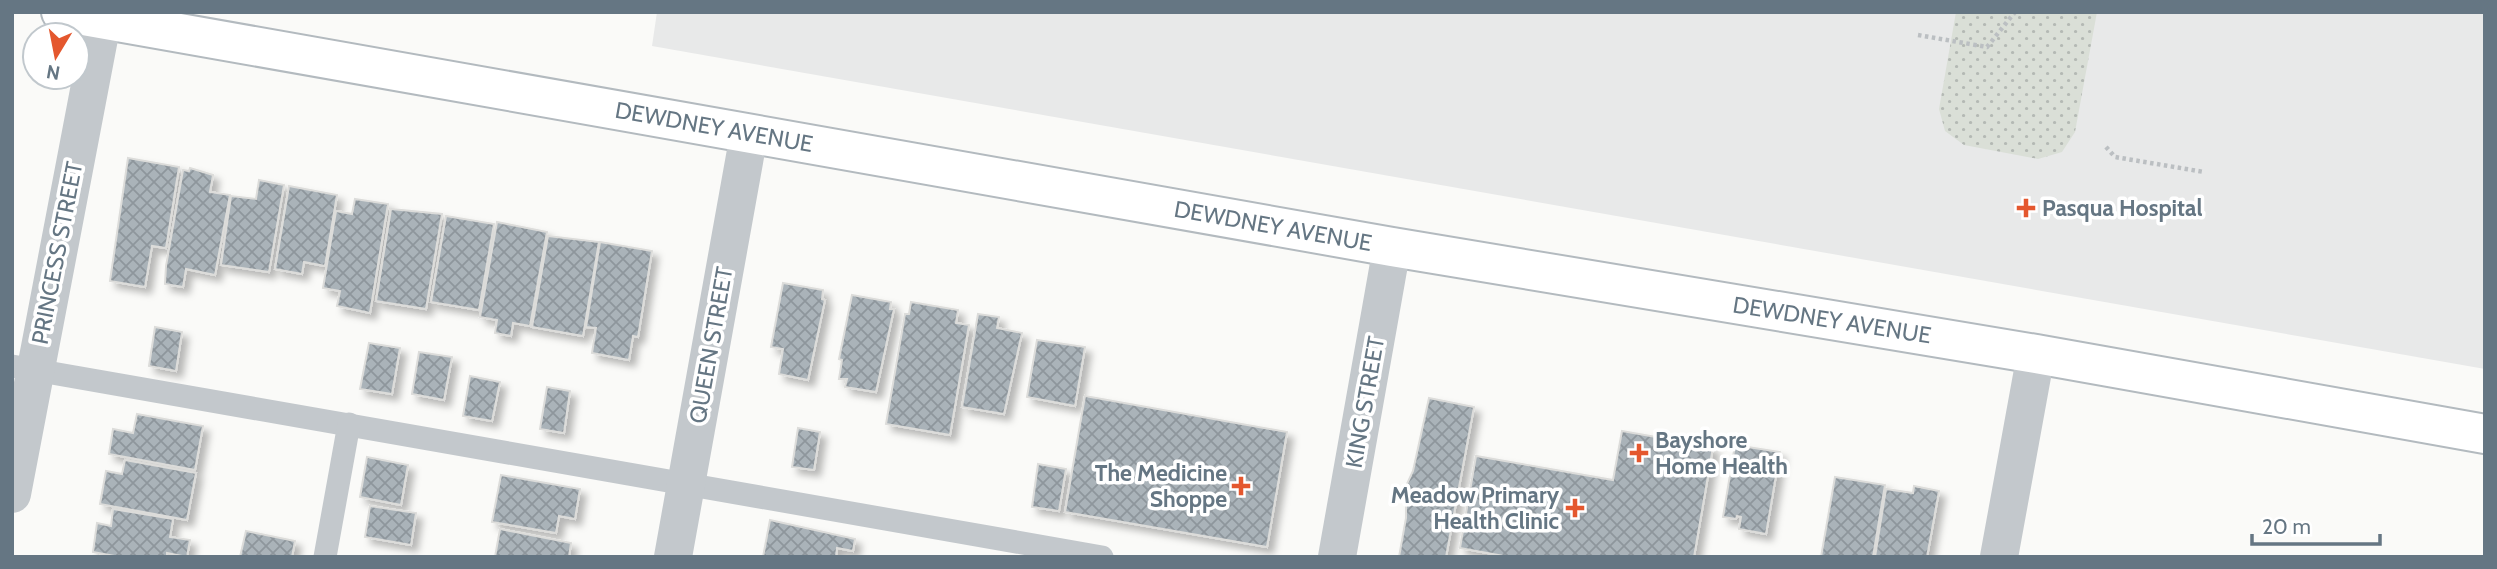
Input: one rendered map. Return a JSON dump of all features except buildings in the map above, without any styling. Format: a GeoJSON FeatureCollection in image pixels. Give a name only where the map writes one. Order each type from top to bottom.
{"type":"FeatureCollection","features":[{"type":"Feature","properties":{"kind":"main road","name":"DEWDNEY AVENUE"},"geometry":{"type":"LineString","coordinates":[[61,12],[103,16],[749,134],[1392,247],[2036,354],[2485,434]]}},
{"type":"Feature","properties":{"kind":"street","name":"PRINCESS STREET"},"geometry":{"type":"LineString","coordinates":[[12,494],[23,368],[103,16]]}},
{"type":"Feature","properties":{"kind":"street","name":"QUEEN STREET"},"geometry":{"type":"LineString","coordinates":[[673,557],[749,134]]}},
{"type":"Feature","properties":{"kind":"street","name":"KING STREET"},"geometry":{"type":"LineString","coordinates":[[1337,557],[1392,247]]}},
{"type":"Feature","properties":{"kind":"street"},"geometry":{"type":"LineString","coordinates":[[1999,557],[2036,354]]}},
{"type":"Feature","properties":{"kind":"lane"},"geometry":{"type":"LineString","coordinates":[[23,368],[686,485],[1008,548],[1102,557]]}},
{"type":"Feature","properties":{"kind":"lane"},"geometry":{"type":"LineString","coordinates":[[325,557],[349,424]]}},
{"type":"Feature","properties":{"kind":"path"},"geometry":{"type":"LineString","coordinates":[[1918,35],[1987,47],[2015,12]]}},
{"type":"Feature","properties":{"kind":"path"},"geometry":{"type":"LineString","coordinates":[[2106,147],[2115,157],[2204,172]]}},
{"type":"Feature","properties":{"kind":"shaded area","name":"Pasqua Hospital"},"geometry":{"type":"Polygon","coordinates":[[[657,12],[2485,12],[2485,369],[652,46],[657,12]]]}},
{"type":"Feature","properties":{"kind":"shaded area"},"geometry":{"type":"Polygon","coordinates":[[[1956,12],[2097,12],[2075,132],[2062,152],[2038,159],[1964,145],[1945,131],[1939,109],[1956,12]]]}},
{"type":"Feature","properties":{"kind":"place","name":"Pasqua Hospital"},"geometry":{"type":"Point","coordinates":[2026,208]}},
{"type":"Feature","properties":{"kind":"place","name":"Bayshore Home Health"},"geometry":{"type":"Point","coordinates":[1639,453]}},
{"type":"Feature","properties":{"kind":"place","name":"The Medicine Shoppe"},"geometry":{"type":"Point","coordinates":[1241,486]}},
{"type":"Feature","properties":{"kind":"place","name":"Meadow Primary Health Clinic"},"geometry":{"type":"Point","coordinates":[1575,508]}}]}
